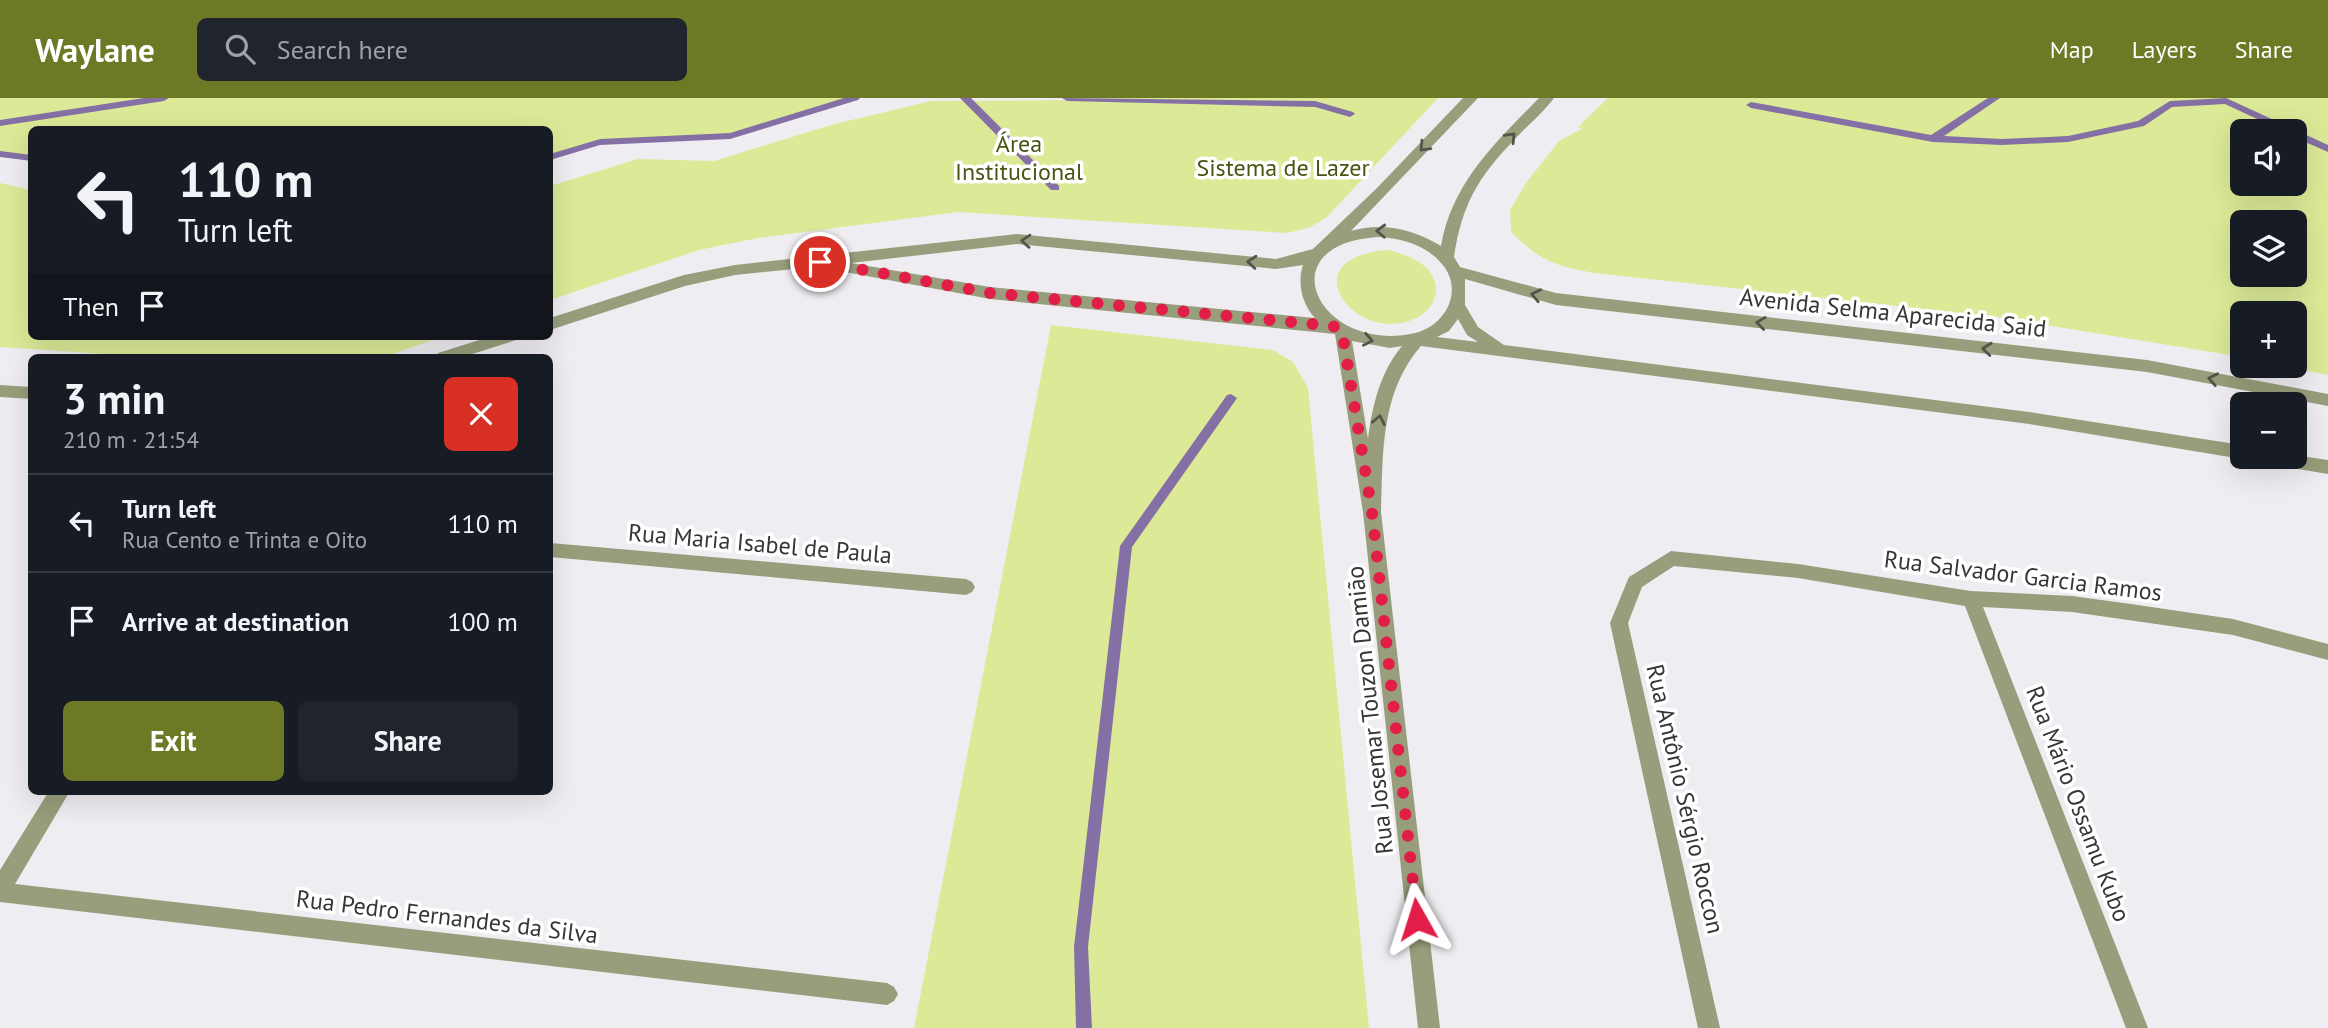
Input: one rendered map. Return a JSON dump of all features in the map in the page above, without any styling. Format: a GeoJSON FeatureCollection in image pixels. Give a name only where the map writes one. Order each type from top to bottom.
{"type":"FeatureCollection","features":[{"type":"Feature","properties":{"kind":"street"},"geometry":{"type":"LineString","coordinates":[[553,323],[684,281],[773,264],[820,262],[1017,239],[1276,264],[1305,259],[1332,242],[1471,98]]}},
{"type":"Feature","properties":{"kind":"street"},"geometry":{"type":"LineString","coordinates":[[1450,265],[1456,209],[1463,195],[1481,169],[1547,98]]}},
{"type":"Feature","properties":{"kind":"street"},"geometry":{"type":"LineString","coordinates":[[1332,242],[1371,231],[1392,232],[1432,246],[1450,265],[1461,290],[1458,305],[1450,320],[1435,332],[1417,340]]}},
{"type":"Feature","properties":{"kind":"street"},"geometry":{"type":"LineString","coordinates":[[1318,253],[1310,266],[1307,282],[1309,297],[1318,313],[1337,329]]}},
{"type":"Feature","properties":{"kind":"street"},"geometry":{"type":"LineString","coordinates":[[820,262],[990,293],[1337,329],[1373,342],[1417,340],[2029,418],[2230,450]]}},
{"type":"Feature","properties":{"kind":"street","name":"Avenida Selma Aparecida Said"},"geometry":{"type":"LineString","coordinates":[[1450,265],[1556,299],[2147,366],[2328,400]]}},
{"type":"Feature","properties":{"kind":"street"},"geometry":{"type":"LineString","coordinates":[[1458,305],[1472,331],[1510,352]]}},
{"type":"Feature","properties":{"kind":"street","name":"Rua Josemar Touzon Damião"},"geometry":{"type":"LineString","coordinates":[[1337,329],[1372,512],[1429,1028]]}},
{"type":"Feature","properties":{"kind":"street"},"geometry":{"type":"LineString","coordinates":[[454,354],[498,340]]}},
{"type":"Feature","properties":{"kind":"street","name":"Rua Josemar Touzon Damião"},"geometry":{"type":"LineString","coordinates":[[1372,512],[1377,432],[1383,399],[1403,353],[1417,340]]}},
{"type":"Feature","properties":{"kind":"street"},"geometry":{"type":"LineString","coordinates":[[0,391],[28,393]]}},
{"type":"Feature","properties":{"kind":"street"},"geometry":{"type":"LineString","coordinates":[[2307,464],[2328,467]]}},
{"type":"Feature","properties":{"kind":"street","name":"Rua Maria Isabel de Paula"},"geometry":{"type":"LineString","coordinates":[[553,550],[966,587]]}},
{"type":"Feature","properties":{"kind":"street","name":"Rua Salvador Garcia Ramos"},"geometry":{"type":"LineString","coordinates":[[1634,583],[1671,558],[1798,571],[1970,599],[2072,604],[2222,625],[2328,652]]}},
{"type":"Feature","properties":{"kind":"street","name":"Rua Antônio Sérgio Roccon"},"geometry":{"type":"LineString","coordinates":[[1634,583],[1619,623],[1709,1028]]}},
{"type":"Feature","properties":{"kind":"street","name":"Rua Mário Ossamu Kubo"},"geometry":{"type":"LineString","coordinates":[[1970,599],[2137,1028]]}},
{"type":"Feature","properties":{"kind":"street"},"geometry":{"type":"LineString","coordinates":[[0,891],[58,795]]}},
{"type":"Feature","properties":{"kind":"street","name":"Rua Pedro Fernandes da Silva"},"geometry":{"type":"LineString","coordinates":[[0,891],[887,993]]}},
{"type":"Feature","properties":{"kind":"green space"},"geometry":{"type":"Polygon","coordinates":[[[0,98],[855,98],[730,136],[600,142],[553,156],[553,126],[28,126],[28,158],[0,154],[0,98]]]}},
{"type":"Feature","properties":{"kind":"green space"},"geometry":{"type":"Polygon","coordinates":[[[1067,98],[1438,98],[1326,218],[1308,228],[1287,233],[958,212],[758,238],[699,250],[553,299],[553,185],[638,159],[714,161],[831,125],[931,101],[1073,100],[1067,98]]]}},
{"type":"Feature","properties":{"kind":"green space"},"geometry":{"type":"Polygon","coordinates":[[[1608,98],[2328,98],[2328,375],[2307,371],[2307,301],[2230,301],[2230,355],[1997,317],[1594,273],[1557,264],[1539,256],[1511,232],[1510,210],[1526,183],[1559,141],[1583,128],[1578,127],[1608,98]]]}},
{"type":"Feature","properties":{"kind":"green space"},"geometry":{"type":"Polygon","coordinates":[[[0,183],[28,189],[28,340],[433,340],[393,354],[106,354],[0,347],[0,183]]]}},
{"type":"Feature","properties":{"kind":"green space"},"geometry":{"type":"Polygon","coordinates":[[[1389,250],[1421,263],[1432,275],[1435,283],[1436,292],[1428,310],[1400,323],[1377,322],[1357,314],[1343,300],[1337,284],[1341,269],[1358,256],[1389,250]]]}},
{"type":"Feature","properties":{"kind":"green space"},"geometry":{"type":"Polygon","coordinates":[[[1051,325],[1273,350],[1293,362],[1308,388],[1369,1028],[914,1028],[1051,325]]]}},
{"type":"Feature","properties":{"kind":"waterway"},"geometry":{"type":"LineString","coordinates":[[0,123],[164,98]]}},
{"type":"Feature","properties":{"kind":"waterway"},"geometry":{"type":"LineString","coordinates":[[553,156],[600,142],[730,136],[855,98]]}},
{"type":"Feature","properties":{"kind":"waterway"},"geometry":{"type":"LineString","coordinates":[[965,98],[1055,188]]}},
{"type":"Feature","properties":{"kind":"waterway"},"geometry":{"type":"LineString","coordinates":[[1067,98],[1315,104],[1350,114]]}},
{"type":"Feature","properties":{"kind":"waterway"},"geometry":{"type":"LineString","coordinates":[[1933,139],[1995,98]]}},
{"type":"Feature","properties":{"kind":"waterway"},"geometry":{"type":"LineString","coordinates":[[1933,139],[2002,142],[2068,139],[2141,124],[2170,104],[2226,101],[2265,119]]}},
{"type":"Feature","properties":{"kind":"waterway"},"geometry":{"type":"LineString","coordinates":[[1751,105],[1933,139]]}},
{"type":"Feature","properties":{"kind":"waterway"},"geometry":{"type":"LineString","coordinates":[[2307,139],[2328,149]]}},
{"type":"Feature","properties":{"kind":"waterway"},"geometry":{"type":"LineString","coordinates":[[0,154],[28,158]]}},
{"type":"Feature","properties":{"kind":"waterway"},"geometry":{"type":"LineString","coordinates":[[1084,1028],[1081,947],[1126,546],[1231,398]]}},
{"type":"Feature","properties":{"kind":"route"},"geometry":{"type":"LineString","coordinates":[[820,262],[990,293],[1333,326],[1342,331],[1372,512],[1417,919]]}},
{"type":"Feature","properties":{"kind":"park label","name":"Área Institucional"},"geometry":{"type":"Point","coordinates":[1019,158]}},
{"type":"Feature","properties":{"kind":"park label","name":"Sistema de Lazer"},"geometry":{"type":"Point","coordinates":[1283,168]}}]}
